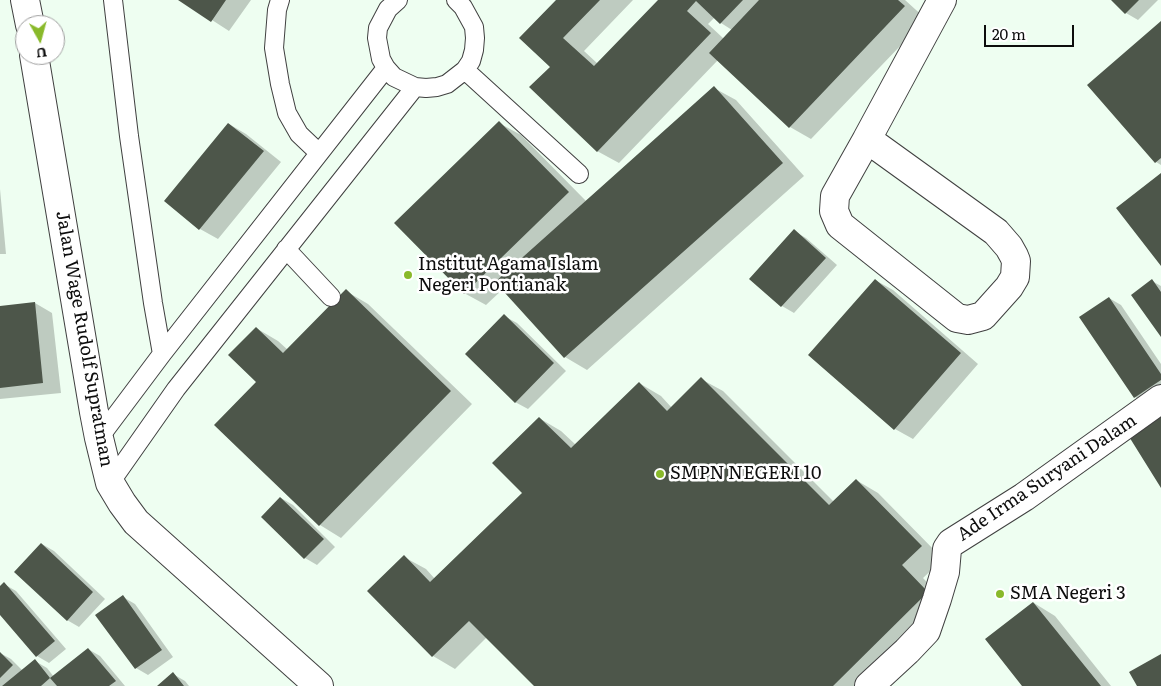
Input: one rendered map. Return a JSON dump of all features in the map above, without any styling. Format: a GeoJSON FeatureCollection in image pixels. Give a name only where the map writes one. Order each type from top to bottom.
{"type":"FeatureCollection","features":[{"type":"Feature","properties":{"kind":"street"},"geometry":{"type":"LineString","coordinates":[[25,0],[28,15]]}},
{"type":"Feature","properties":{"kind":"street"},"geometry":{"type":"LineString","coordinates":[[867,139],[996,232],[1009,247],[1016,262],[1015,277],[1009,287],[983,316],[968,320],[957,318],[840,225],[834,211],[835,196],[942,0]]}},
{"type":"Feature","properties":{"kind":"street","name":"Jalan Wage Rudolf Supratman"},"geometry":{"type":"LineString","coordinates":[[36,65],[99,438],[110,483],[136,522],[319,686]]}},
{"type":"Feature","properties":{"kind":"street","name":"Ade Irma Suryani Dalam"},"geometry":{"type":"LineString","coordinates":[[869,686],[926,631],[942,584],[947,549],[951,543],[1024,497],[1161,399]]}},
{"type":"Feature","properties":{"kind":"lane"},"geometry":{"type":"LineString","coordinates":[[113,0],[129,136],[162,354]]}},
{"type":"Feature","properties":{"kind":"lane"},"geometry":{"type":"LineString","coordinates":[[280,0],[277,10],[274,48],[280,84],[288,113],[299,134],[319,153]]}},
{"type":"Feature","properties":{"kind":"lane"},"geometry":{"type":"LineString","coordinates":[[388,3],[378,28],[377,38],[381,59],[386,68],[394,77],[415,87],[437,88],[448,84],[465,70],[474,50],[474,27],[463,2]]}},
{"type":"Feature","properties":{"kind":"lane"},"geometry":{"type":"LineString","coordinates":[[99,438],[162,354],[386,68]]}},
{"type":"Feature","properties":{"kind":"lane"},"geometry":{"type":"LineString","coordinates":[[465,70],[579,174]]}},
{"type":"Feature","properties":{"kind":"lane"},"geometry":{"type":"LineString","coordinates":[[110,483],[176,389],[415,87]]}},
{"type":"Feature","properties":{"kind":"lane"},"geometry":{"type":"LineString","coordinates":[[286,249],[331,297]]}},
{"type":"Feature","properties":{"kind":"building"},"geometry":{"type":"Polygon","coordinates":[[[178,0],[226,0],[211,22],[178,0]]]}},
{"type":"Feature","properties":{"kind":"building"},"geometry":{"type":"Polygon","coordinates":[[[556,0],[600,0],[563,38],[594,66],[658,0],[743,0],[720,24],[696,1],[687,11],[711,33],[597,152],[529,87],[550,67],[519,38],[556,0]]]}},
{"type":"Feature","properties":{"kind":"building"},"geometry":{"type":"Polygon","coordinates":[[[759,0],[898,0],[905,6],[789,128],[709,53],[759,0]]]}},
{"type":"Feature","properties":{"kind":"building"},"geometry":{"type":"Polygon","coordinates":[[[1111,0],[1139,0],[1125,14],[1111,0]]]}},
{"type":"Feature","properties":{"kind":"building"},"geometry":{"type":"Polygon","coordinates":[[[1161,21],[1161,158],[1155,163],[1087,85],[1161,21]]]}},
{"type":"Feature","properties":{"kind":"building"},"geometry":{"type":"Polygon","coordinates":[[[714,86],[783,163],[564,358],[495,282],[714,86]]]}},
{"type":"Feature","properties":{"kind":"building"},"geometry":{"type":"Polygon","coordinates":[[[499,121],[569,192],[464,294],[394,223],[499,121]]]}},
{"type":"Feature","properties":{"kind":"building"},"geometry":{"type":"Polygon","coordinates":[[[228,123],[264,151],[199,230],[164,201],[228,123]]]}},
{"type":"Feature","properties":{"kind":"building"},"geometry":{"type":"Polygon","coordinates":[[[1161,173],[1161,266],[1116,208],[1161,173]]]}},
{"type":"Feature","properties":{"kind":"building"},"geometry":{"type":"Polygon","coordinates":[[[794,229],[826,258],[781,307],[749,279],[794,229]]]}},
{"type":"Feature","properties":{"kind":"building"},"geometry":{"type":"Polygon","coordinates":[[[875,279],[961,353],[894,430],[808,355],[875,279]]]}},
{"type":"Feature","properties":{"kind":"building"},"geometry":{"type":"Polygon","coordinates":[[[1152,279],[1161,292],[1161,337],[1131,295],[1152,279]]]}},
{"type":"Feature","properties":{"kind":"building"},"geometry":{"type":"Polygon","coordinates":[[[346,289],[451,391],[319,526],[214,425],[256,382],[228,355],[256,327],[283,353],[346,289]]]}},
{"type":"Feature","properties":{"kind":"building"},"geometry":{"type":"Polygon","coordinates":[[[1109,297],[1161,374],[1161,380],[1134,398],[1079,317],[1109,297]]]}},
{"type":"Feature","properties":{"kind":"building"},"geometry":{"type":"Polygon","coordinates":[[[35,302],[43,383],[0,388],[0,306],[35,302]]]}},
{"type":"Feature","properties":{"kind":"building"},"geometry":{"type":"Polygon","coordinates":[[[504,314],[554,363],[515,403],[465,354],[504,314]]]}},
{"type":"Feature","properties":{"kind":"building","name":"SMPN NEGERI 10"},"geometry":{"type":"Polygon","coordinates":[[[701,377],[829,505],[856,479],[922,546],[902,565],[928,592],[833,686],[534,686],[469,621],[432,657],[367,591],[404,555],[430,582],[522,493],[492,463],[539,417],[571,448],[639,382],[667,411],[701,377]]]}},
{"type":"Feature","properties":{"kind":"building"},"geometry":{"type":"Polygon","coordinates":[[[1161,411],[1161,488],[1123,427],[1161,411]]]}},
{"type":"Feature","properties":{"kind":"building"},"geometry":{"type":"Polygon","coordinates":[[[280,497],[324,539],[304,559],[261,517],[280,497]]]}},
{"type":"Feature","properties":{"kind":"building"},"geometry":{"type":"Polygon","coordinates":[[[41,543],[93,592],[67,621],[14,572],[41,543]]]}},
{"type":"Feature","properties":{"kind":"building"},"geometry":{"type":"Polygon","coordinates":[[[4,582],[55,641],[36,657],[0,615],[0,586],[4,582]]]}},
{"type":"Feature","properties":{"kind":"building"},"geometry":{"type":"Polygon","coordinates":[[[123,595],[162,650],[135,669],[95,615],[123,595]]]}},
{"type":"Feature","properties":{"kind":"building"},"geometry":{"type":"Polygon","coordinates":[[[1033,602],[1101,686],[1022,686],[985,639],[1033,602]]]}},
{"type":"Feature","properties":{"kind":"building"},"geometry":{"type":"Polygon","coordinates":[[[88,648],[116,681],[109,686],[57,686],[50,678],[88,648]]]}},
{"type":"Feature","properties":{"kind":"building"},"geometry":{"type":"Polygon","coordinates":[[[0,652],[13,665],[0,678],[0,652]]]}},
{"type":"Feature","properties":{"kind":"building"},"geometry":{"type":"Polygon","coordinates":[[[1161,654],[1161,686],[1137,686],[1129,672],[1161,654]]]}},
{"type":"Feature","properties":{"kind":"building"},"geometry":{"type":"Polygon","coordinates":[[[35,659],[50,678],[41,686],[2,686],[35,659]]]}},
{"type":"Feature","properties":{"kind":"building"},"geometry":{"type":"Polygon","coordinates":[[[173,672],[184,686],[157,686],[173,672]]]}},
{"type":"Feature","properties":{"kind":"place","name":"Institut Agama Islam Negeri Pontianak"},"geometry":{"type":"Point","coordinates":[408,275]}},
{"type":"Feature","properties":{"kind":"place","name":"SMPN NEGERI 10"},"geometry":{"type":"Point","coordinates":[660,474]}},
{"type":"Feature","properties":{"kind":"place","name":"SMA Negeri 3"},"geometry":{"type":"Point","coordinates":[1000,594]}}]}
